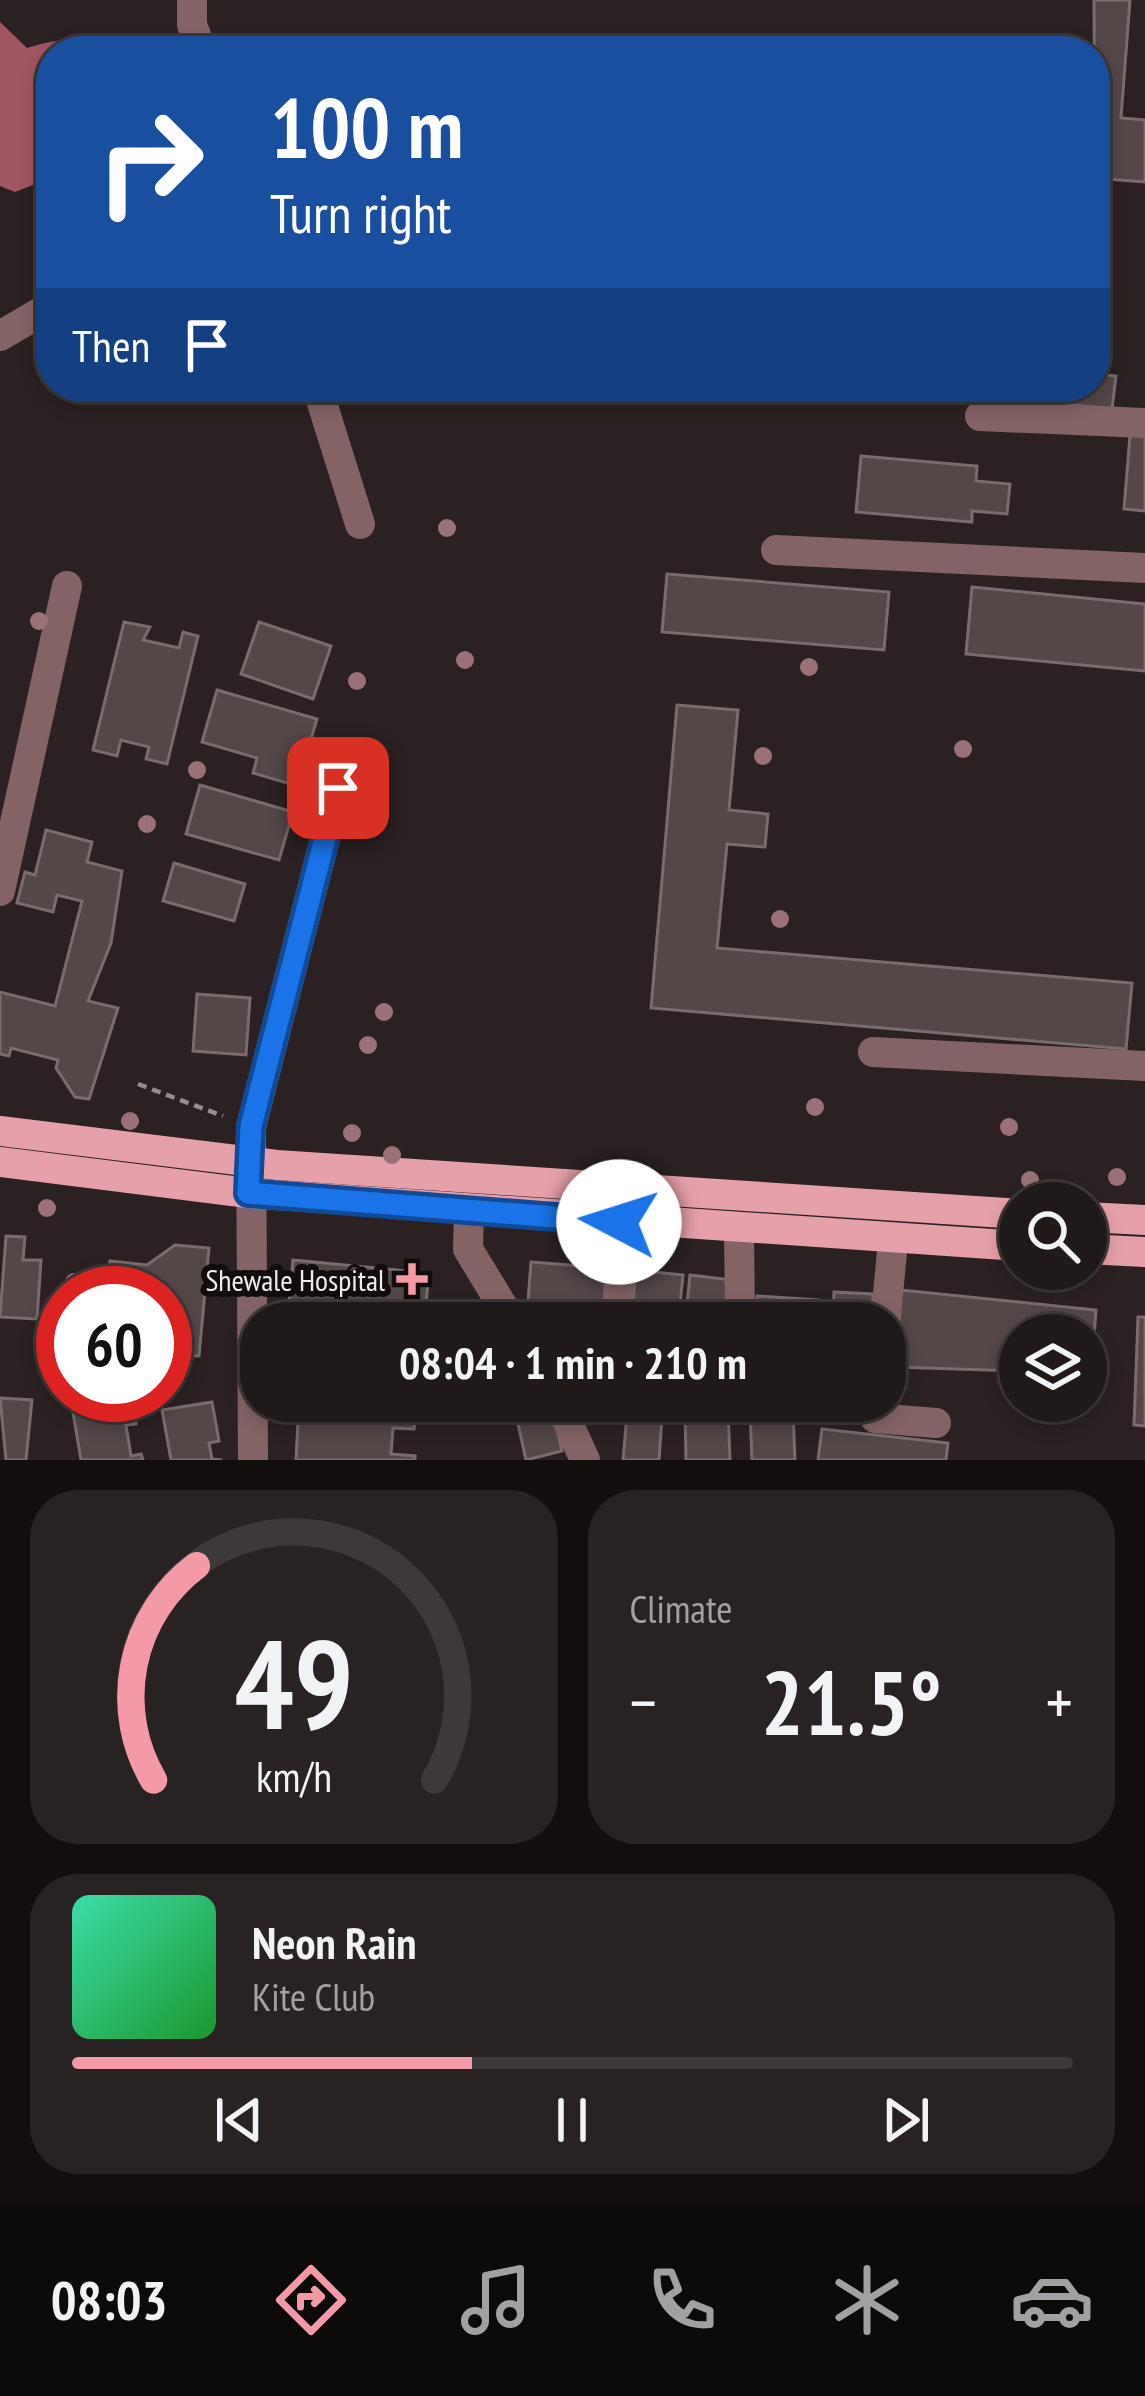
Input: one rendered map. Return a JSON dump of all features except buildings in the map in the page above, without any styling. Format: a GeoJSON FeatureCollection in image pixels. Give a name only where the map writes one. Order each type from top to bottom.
{"type":"FeatureCollection","features":[{"type":"Feature","properties":{"kind":"main road"},"geometry":{"type":"LineString","coordinates":[[0,1131],[248,1178],[469,1209],[999,1245]]}},
{"type":"Feature","properties":{"kind":"main road"},"geometry":{"type":"LineString","coordinates":[[0,1162],[999,1213]]}},
{"type":"Feature","properties":{"kind":"main road"},"geometry":{"type":"LineString","coordinates":[[1107,1218],[1145,1220]]}},
{"type":"Feature","properties":{"kind":"main road"},"geometry":{"type":"LineString","coordinates":[[1107,1250],[1145,1252]]}},
{"type":"Feature","properties":{"kind":"street"},"geometry":{"type":"LineString","coordinates":[[192,0],[196,36]]}},
{"type":"Feature","properties":{"kind":"street"},"geometry":{"type":"LineString","coordinates":[[0,336],[36,315]]}},
{"type":"Feature","properties":{"kind":"street"},"geometry":{"type":"LineString","coordinates":[[321,402],[361,524]]}},
{"type":"Feature","properties":{"kind":"street"},"geometry":{"type":"LineString","coordinates":[[980,416],[1145,423]]}},
{"type":"Feature","properties":{"kind":"street"},"geometry":{"type":"LineString","coordinates":[[776,550],[1145,568]]}},
{"type":"Feature","properties":{"kind":"street"},"geometry":{"type":"LineString","coordinates":[[0,891],[67,586]]}},
{"type":"Feature","properties":{"kind":"street"},"geometry":{"type":"LineString","coordinates":[[253,1460],[251,1126],[338,788]]}},
{"type":"Feature","properties":{"kind":"street"},"geometry":{"type":"LineString","coordinates":[[873,1052],[1145,1066]]}},
{"type":"Feature","properties":{"kind":"street"},"geometry":{"type":"LineString","coordinates":[[469,1209],[468,1250],[501,1302]]}},
{"type":"Feature","properties":{"kind":"street"},"geometry":{"type":"LineString","coordinates":[[618,1302],[619,1222]]}},
{"type":"Feature","properties":{"kind":"street"},"geometry":{"type":"LineString","coordinates":[[739,1229],[740,1302]]}},
{"type":"Feature","properties":{"kind":"street"},"geometry":{"type":"LineString","coordinates":[[887,1302],[893,1241]]}},
{"type":"Feature","properties":{"kind":"street"},"geometry":{"type":"LineString","coordinates":[[906,1421],[937,1423]]}},
{"type":"Feature","properties":{"kind":"street"},"geometry":{"type":"LineString","coordinates":[[568,1422],[585,1460]]}},
{"type":"Feature","properties":{"kind":"path"},"geometry":{"type":"LineString","coordinates":[[138,1084],[251,1126]]}},
{"type":"Feature","properties":{"kind":"shaded area"},"geometry":{"type":"Polygon","coordinates":[[[0,22],[27,48],[36,46],[36,184],[15,192],[0,186],[0,22]]]}},
{"type":"Feature","properties":{"kind":"place","name":"Shewale Hospital"},"geometry":{"type":"Point","coordinates":[412,1279]}},
{"type":"Feature","properties":{"kind":"route"},"geometry":{"type":"LineString","coordinates":[[338,788],[251,1126],[248,1193],[619,1222]]}}]}
